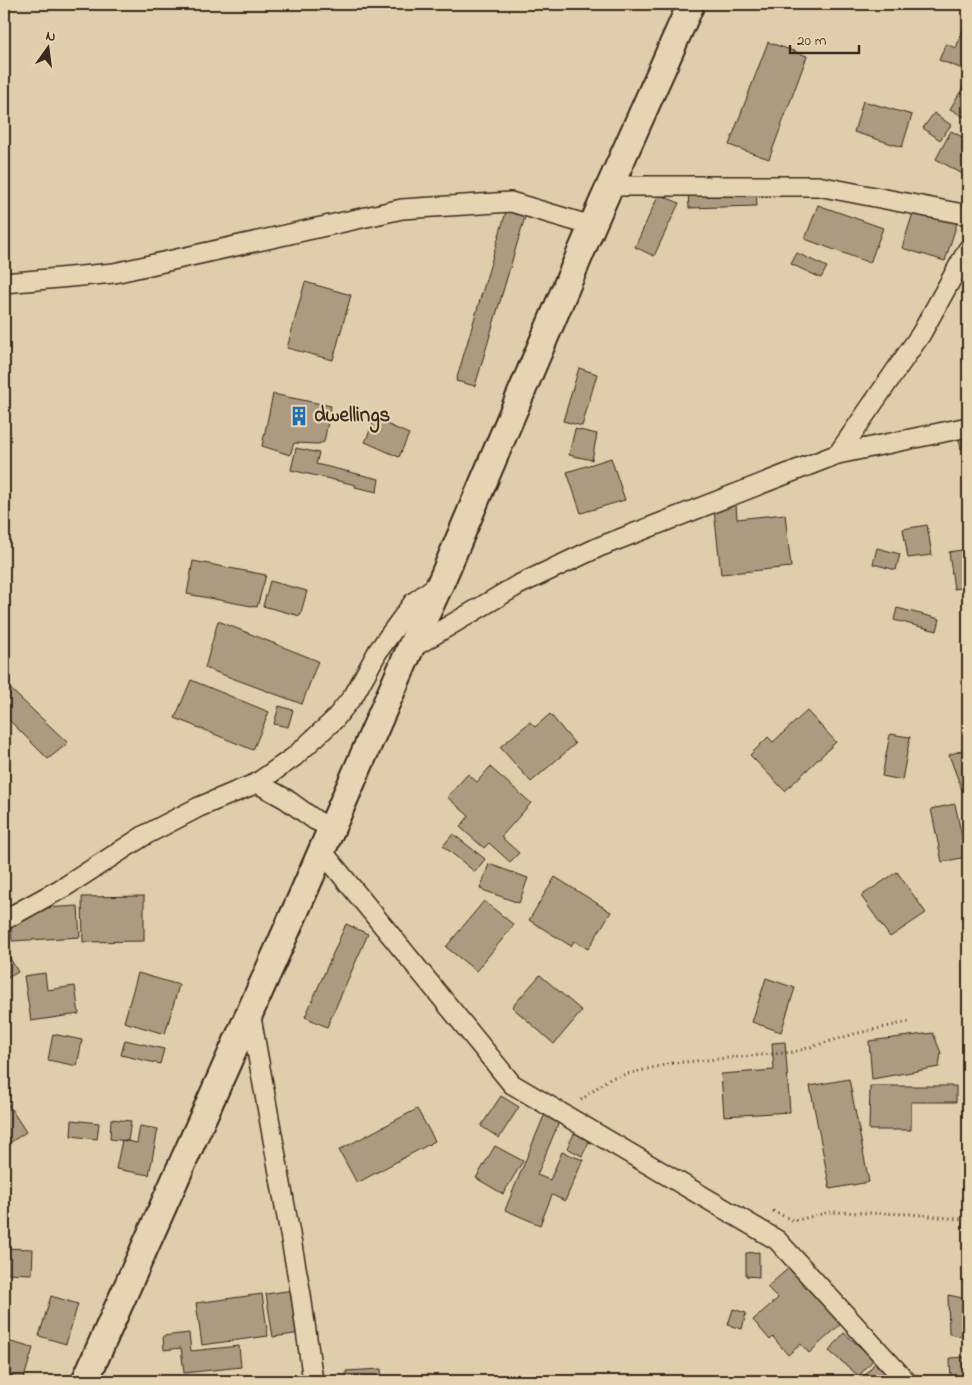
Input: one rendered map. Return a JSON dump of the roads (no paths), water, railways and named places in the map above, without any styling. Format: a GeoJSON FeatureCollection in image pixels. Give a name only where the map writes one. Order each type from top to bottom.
{"type":"FeatureCollection","features":[{"type":"Feature","properties":{"kind":"main road"},"geometry":{"type":"LineString","coordinates":[[86,1381],[441,582],[592,226],[691,4]]}},
{"type":"Feature","properties":{"kind":"street"},"geometry":{"type":"LineString","coordinates":[[611,186],[818,186],[968,216]]}},
{"type":"Feature","properties":{"kind":"street"},"geometry":{"type":"LineString","coordinates":[[4,283],[114,273],[402,209],[511,202],[592,226]]}},
{"type":"Feature","properties":{"kind":"street"},"geometry":{"type":"LineString","coordinates":[[838,454],[921,334],[968,249]]}},
{"type":"Feature","properties":{"kind":"street"},"geometry":{"type":"LineString","coordinates":[[410,649],[518,585],[599,547],[838,454],[968,427]]}},
{"type":"Feature","properties":{"kind":"street"},"geometry":{"type":"LineString","coordinates":[[4,920],[66,886],[146,835],[199,807],[256,783],[294,756],[334,720],[354,695],[378,652],[413,603],[441,582]]}},
{"type":"Feature","properties":{"kind":"street"},"geometry":{"type":"LineString","coordinates":[[256,783],[286,799],[315,820],[327,840],[512,1084],[777,1240],[906,1381]]}},
{"type":"Feature","properties":{"kind":"street"},"geometry":{"type":"LineString","coordinates":[[250,1012],[301,1295],[312,1381]]}},
{"type":"Feature","properties":{"kind":"place","name":"dwellings"},"geometry":{"type":"Point","coordinates":[299,416]}}]}
